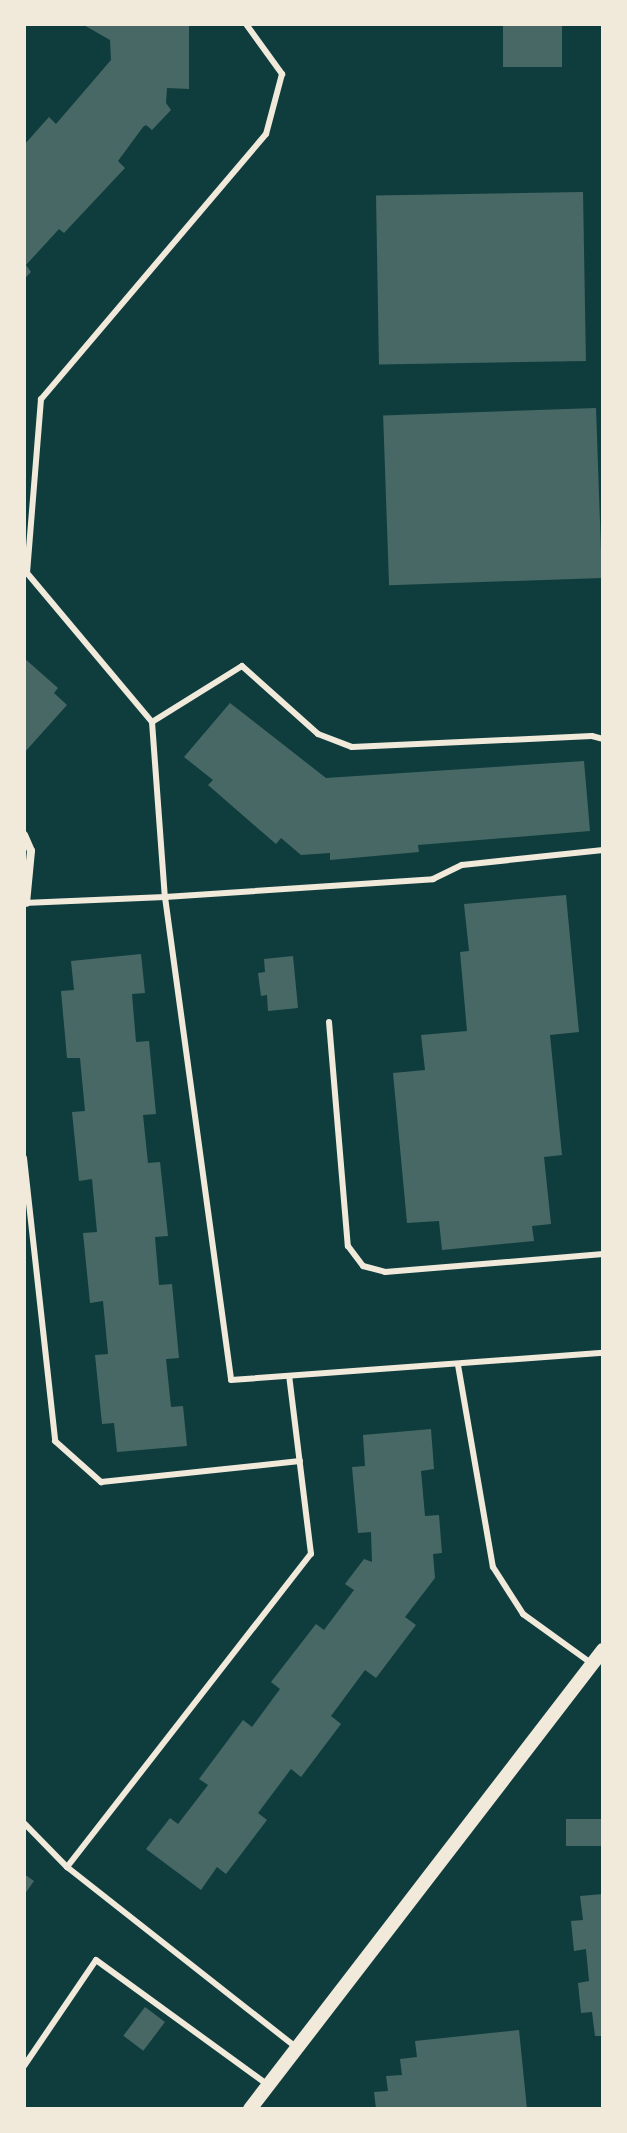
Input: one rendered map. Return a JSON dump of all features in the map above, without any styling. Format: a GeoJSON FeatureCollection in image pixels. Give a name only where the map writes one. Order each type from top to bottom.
{"type":"FeatureCollection","features":[{"type":"Feature","properties":{"kind":"street"},"geometry":{"type":"LineString","coordinates":[[24,835],[31,851],[25,903]]}},
{"type":"Feature","properties":{"kind":"street"},"geometry":{"type":"LineString","coordinates":[[250,2109],[598,1669],[603,1650]]}},
{"type":"Feature","properties":{"kind":"lane"},"geometry":{"type":"LineString","coordinates":[[246,24],[282,74],[266,134],[41,399],[27,573],[152,722],[165,897],[231,1380],[603,1353]]}},
{"type":"Feature","properties":{"kind":"lane"},"geometry":{"type":"LineString","coordinates":[[152,722],[242,666],[318,734],[352,747],[592,736],[603,739]]}},
{"type":"Feature","properties":{"kind":"lane"},"geometry":{"type":"LineString","coordinates":[[25,903],[433,879],[462,865],[603,850]]}},
{"type":"Feature","properties":{"kind":"lane"},"geometry":{"type":"LineString","coordinates":[[329,1022],[348,1246],[363,1266],[385,1272],[603,1254]]}},
{"type":"Feature","properties":{"kind":"lane"},"geometry":{"type":"LineString","coordinates":[[24,1158],[55,1441],[101,1482],[300,1461]]}},
{"type":"Feature","properties":{"kind":"lane"},"geometry":{"type":"LineString","coordinates":[[458,1365],[493,1567],[523,1614],[598,1669]]}},
{"type":"Feature","properties":{"kind":"lane"},"geometry":{"type":"LineString","coordinates":[[67,1867],[311,1554],[289,1376]]}},
{"type":"Feature","properties":{"kind":"lane"},"geometry":{"type":"LineString","coordinates":[[24,1823],[67,1867],[296,2047]]}},
{"type":"Feature","properties":{"kind":"lane"},"geometry":{"type":"LineString","coordinates":[[24,2066],[96,1960],[268,2085]]}},
{"type":"Feature","properties":{"kind":"building"},"geometry":{"type":"Polygon","coordinates":[[[82,24],[189,24],[189,89],[167,88],[166,103],[171,110],[152,130],[146,125],[143,127],[118,161],[125,168],[64,233],[59,229],[26,265],[31,272],[24,279],[24,145],[49,117],[56,124],[111,60],[110,40],[82,24]]]}},
{"type":"Feature","properties":{"kind":"building"},"geometry":{"type":"Polygon","coordinates":[[[503,24],[562,24],[562,67],[503,67],[503,24]]]}},
{"type":"Feature","properties":{"kind":"building"},"geometry":{"type":"Polygon","coordinates":[[[583,192],[586,361],[379,365],[376,196],[583,192]]]}},
{"type":"Feature","properties":{"kind":"building"},"geometry":{"type":"Polygon","coordinates":[[[596,408],[602,578],[389,585],[383,415],[596,408]]]}},
{"type":"Feature","properties":{"kind":"building"},"geometry":{"type":"Polygon","coordinates":[[[24,658],[58,688],[54,693],[67,705],[24,753],[24,658]]]}},
{"type":"Feature","properties":{"kind":"building"},"geometry":{"type":"Polygon","coordinates":[[[230,703],[326,778],[584,761],[590,831],[418,845],[419,852],[330,860],[330,853],[301,855],[281,838],[276,844],[208,785],[213,780],[184,757],[230,703]]]}},
{"type":"Feature","properties":{"kind":"building"},"geometry":{"type":"Polygon","coordinates":[[[566,895],[579,1032],[550,1035],[562,1155],[544,1157],[551,1224],[532,1226],[534,1241],[442,1250],[439,1221],[407,1223],[393,1073],[425,1070],[421,1035],[467,1031],[460,952],[469,951],[464,904],[566,895]]]}},
{"type":"Feature","properties":{"kind":"building"},"geometry":{"type":"Polygon","coordinates":[[[141,954],[145,993],[132,994],[136,1042],[149,1041],[156,1114],[143,1115],[148,1163],[160,1162],[168,1236],[155,1237],[159,1285],[172,1284],[179,1358],[166,1359],[171,1407],[183,1406],[187,1446],[117,1452],[114,1423],[102,1424],[95,1355],[108,1354],[103,1301],[90,1303],[83,1233],[97,1232],[92,1179],[79,1181],[72,1112],[85,1111],[80,1058],[67,1058],[61,991],[74,990],[71,961],[141,954]]]}},
{"type":"Feature","properties":{"kind":"building"},"geometry":{"type":"Polygon","coordinates":[[[293,956],[298,1008],[268,1011],[267,995],[261,996],[258,973],[265,972],[264,959],[293,956]]]}},
{"type":"Feature","properties":{"kind":"building"},"geometry":{"type":"Polygon","coordinates":[[[431,1429],[434,1469],[421,1471],[425,1516],[439,1515],[442,1553],[433,1554],[435,1578],[405,1617],[416,1625],[376,1678],[365,1670],[331,1716],[341,1724],[301,1777],[291,1769],[258,1813],[267,1820],[226,1874],[217,1867],[201,1890],[146,1849],[170,1818],[178,1824],[208,1785],[199,1779],[243,1720],[252,1727],[280,1689],[271,1682],[316,1624],[324,1630],[354,1590],[345,1584],[364,1559],[372,1562],[371,1532],[358,1533],[352,1467],[365,1466],[363,1435],[431,1429]]]}},
{"type":"Feature","properties":{"kind":"building"},"geometry":{"type":"Polygon","coordinates":[[[566,1819],[603,1819],[603,1846],[566,1846],[566,1819]]]}},
{"type":"Feature","properties":{"kind":"building"},"geometry":{"type":"Polygon","coordinates":[[[24,1874],[34,1881],[24,1895],[24,1874]]]}},
{"type":"Feature","properties":{"kind":"building"},"geometry":{"type":"Polygon","coordinates":[[[603,1894],[603,2036],[595,2036],[592,2012],[581,2013],[578,1983],[589,1981],[586,1949],[574,1951],[571,1921],[583,1920],[580,1896],[603,1894]]]}},
{"type":"Feature","properties":{"kind":"building"},"geometry":{"type":"Polygon","coordinates":[[[145,2007],[165,2022],[143,2051],[123,2036],[145,2007]]]}},
{"type":"Feature","properties":{"kind":"building"},"geometry":{"type":"Polygon","coordinates":[[[519,2030],[527,2109],[376,2109],[374,2092],[388,2091],[386,2076],[402,2075],[400,2059],[417,2057],[415,2041],[519,2030]]]}}]}
